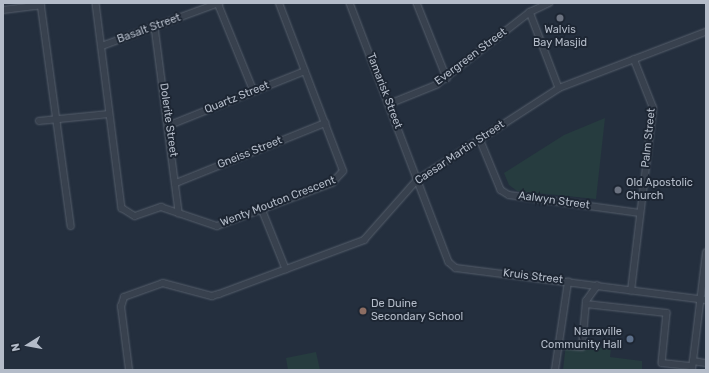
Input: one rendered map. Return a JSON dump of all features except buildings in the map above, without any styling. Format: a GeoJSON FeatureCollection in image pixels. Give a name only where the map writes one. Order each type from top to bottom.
{"type":"FeatureCollection","features":[{"type":"Feature","properties":{"kind":"street","name":"Wenty Mouton Crescent"},"geometry":{"type":"LineString","coordinates":[[96,3],[122,208],[135,216],[161,206],[217,226],[340,178],[343,166],[324,122],[279,3]]}},
{"type":"Feature","properties":{"kind":"street","name":"Basalt Street"},"geometry":{"type":"LineString","coordinates":[[102,46],[218,3]]}},
{"type":"Feature","properties":{"kind":"street"},"geometry":{"type":"LineString","coordinates":[[218,3],[254,91]]}},
{"type":"Feature","properties":{"kind":"street","name":"Tamarisk Street"},"geometry":{"type":"LineString","coordinates":[[350,3],[417,180]]}},
{"type":"Feature","properties":{"kind":"street"},"geometry":{"type":"LineString","coordinates":[[417,3],[447,78]]}},
{"type":"Feature","properties":{"kind":"street","name":"Evergreen Street"},"geometry":{"type":"LineString","coordinates":[[389,104],[447,78],[530,12],[549,3]]}},
{"type":"Feature","properties":{"kind":"street"},"geometry":{"type":"LineString","coordinates":[[3,10],[41,4],[70,226]]}},
{"type":"Feature","properties":{"kind":"street"},"geometry":{"type":"LineString","coordinates":[[530,12],[559,88]]}},
{"type":"Feature","properties":{"kind":"street","name":"Dolerite Street"},"geometry":{"type":"LineString","coordinates":[[155,27],[170,125],[179,213]]}},
{"type":"Feature","properties":{"kind":"street","name":"Caesar Martin Street"},"geometry":{"type":"LineString","coordinates":[[129,370],[121,307],[124,297],[163,283],[212,296],[364,240],[417,180],[559,88],[706,32]]}},
{"type":"Feature","properties":{"kind":"street","name":"Palm Street"},"geometry":{"type":"LineString","coordinates":[[631,291],[653,108],[634,60]]}},
{"type":"Feature","properties":{"kind":"street","name":"Quartz Street"},"geometry":{"type":"LineString","coordinates":[[170,125],[305,71]]}},
{"type":"Feature","properties":{"kind":"street"},"geometry":{"type":"LineString","coordinates":[[39,121],[109,114]]}},
{"type":"Feature","properties":{"kind":"street","name":"Gneiss Street"},"geometry":{"type":"LineString","coordinates":[[176,182],[324,122]]}},
{"type":"Feature","properties":{"kind":"street","name":"Aalwyn Street"},"geometry":{"type":"LineString","coordinates":[[480,139],[501,190],[509,195],[640,213]]}},
{"type":"Feature","properties":{"kind":"street","name":"Kruis Street"},"geometry":{"type":"LineString","coordinates":[[417,180],[449,262],[456,268],[703,300]]}},
{"type":"Feature","properties":{"kind":"street"},"geometry":{"type":"LineString","coordinates":[[262,209],[286,269]]}},
{"type":"Feature","properties":{"kind":"street"},"geometry":{"type":"LineString","coordinates":[[692,366],[703,300],[706,252]]}},
{"type":"Feature","properties":{"kind":"street"},"geometry":{"type":"LineString","coordinates":[[555,370],[568,282]]}},
{"type":"Feature","properties":{"kind":"street"},"geometry":{"type":"LineString","coordinates":[[559,345],[582,347],[586,304],[597,286]]}},
{"type":"Feature","properties":{"kind":"street"},"geometry":{"type":"LineString","coordinates":[[586,304],[667,314],[662,363],[692,366],[706,363]]}},
{"type":"Feature","properties":{"kind":"green space"},"geometry":{"type":"Polygon","coordinates":[[[605,118],[596,199],[517,191],[509,185],[504,173],[564,135],[605,118]]]}},
{"type":"Feature","properties":{"kind":"green space"},"geometry":{"type":"Polygon","coordinates":[[[566,344],[611,349],[610,357],[642,361],[642,370],[563,370],[566,344]]]}},
{"type":"Feature","properties":{"kind":"green space"},"geometry":{"type":"Polygon","coordinates":[[[316,352],[320,370],[288,370],[286,358],[316,352]]]}},
{"type":"Feature","properties":{"kind":"place","name":"Walvis Bay Masjid"},"geometry":{"type":"Point","coordinates":[560,18]}},
{"type":"Feature","properties":{"kind":"place","name":"Old Apostolic Church"},"geometry":{"type":"Point","coordinates":[618,190]}},
{"type":"Feature","properties":{"kind":"place","name":"De Duine Secondary School"},"geometry":{"type":"Point","coordinates":[363,311]}},
{"type":"Feature","properties":{"kind":"place","name":"Narraville Community Hall"},"geometry":{"type":"Point","coordinates":[630,339]}}]}
